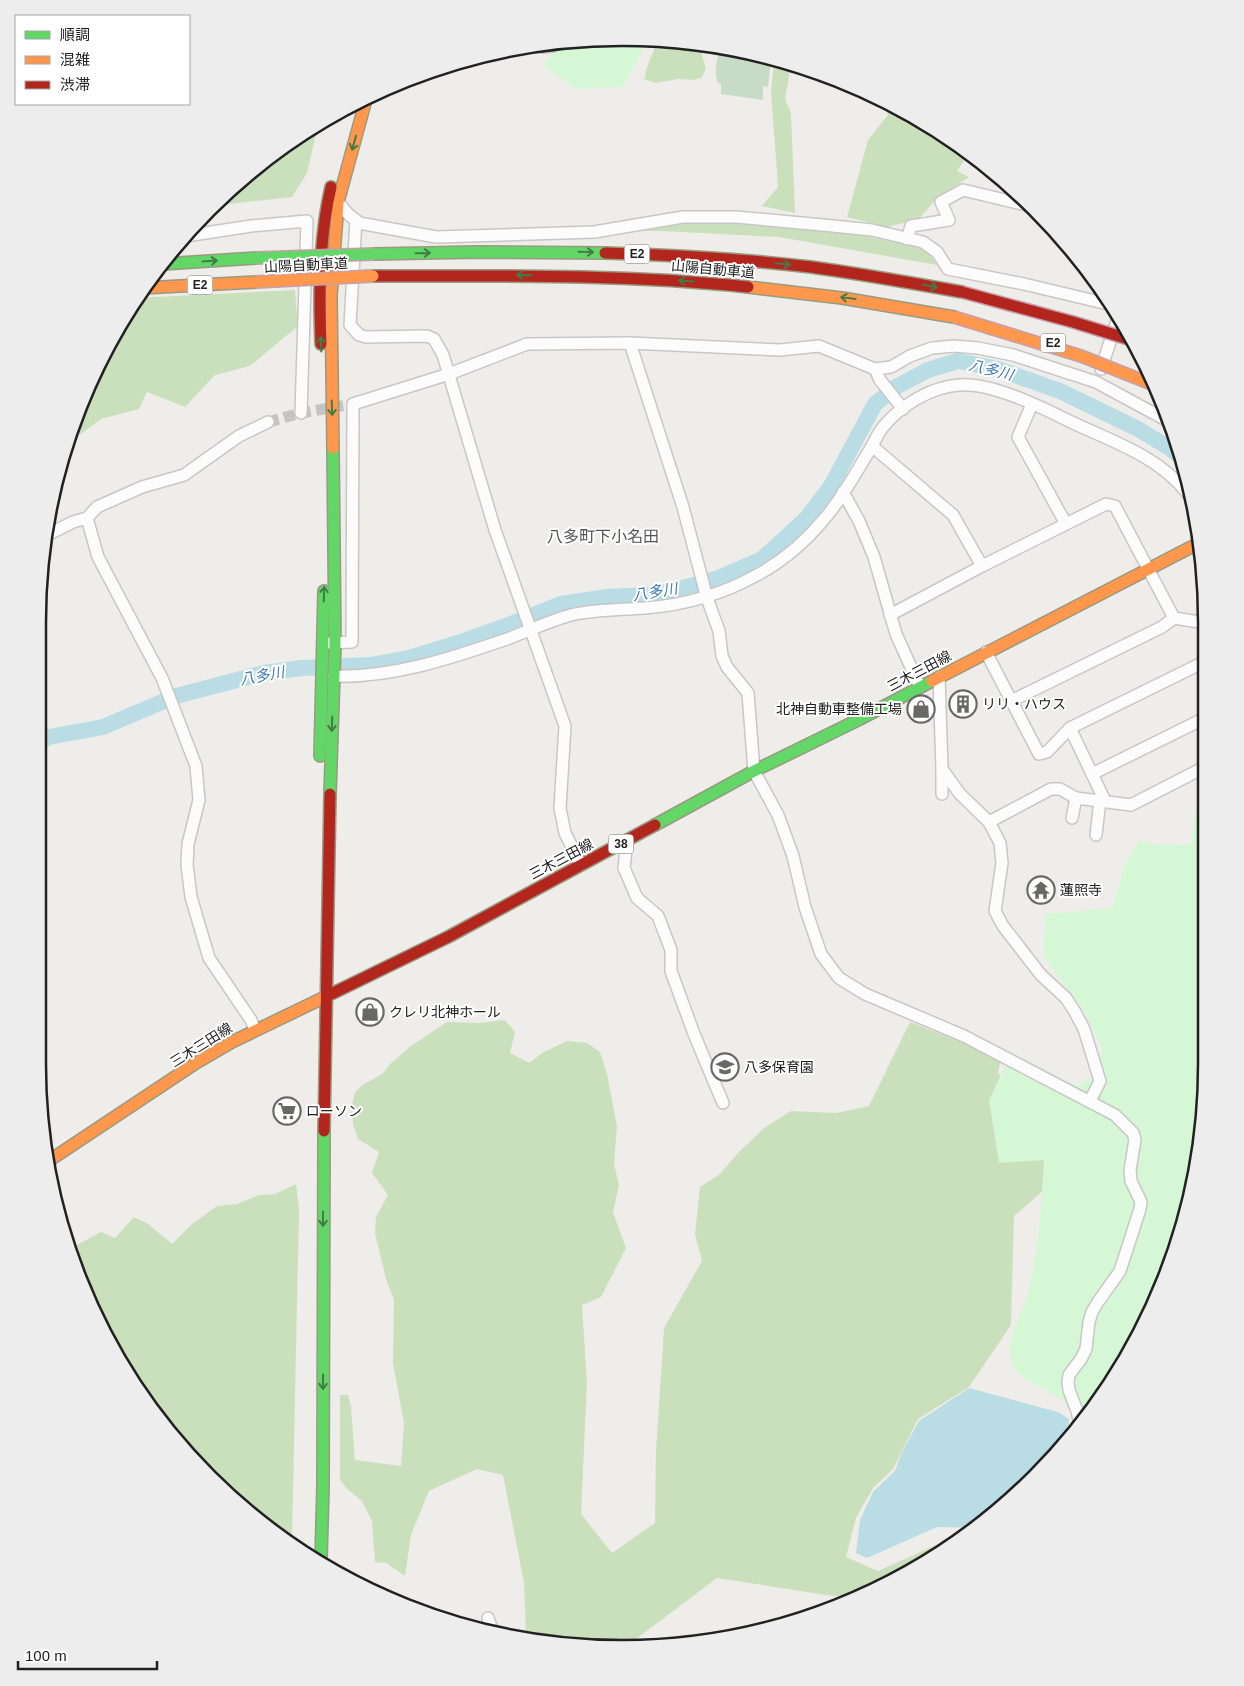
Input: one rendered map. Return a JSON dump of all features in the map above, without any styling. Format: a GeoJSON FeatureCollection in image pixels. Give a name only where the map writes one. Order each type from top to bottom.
{"type":"FeatureCollection","features":[{"type":"Feature","properties":{"kind":"main road"},"geometry":{"type":"LineString","coordinates":[[312,1549],[313,1216],[323,997],[335,644],[331,296],[338,202],[364,108]]}},
{"type":"Feature","properties":{"kind":"main road"},"geometry":{"type":"LineString","coordinates":[[321,1555],[323,1457],[323,997],[321,677],[325,563],[319,296],[323,225],[327,199],[351,114]]}},
{"type":"Feature","properties":{"kind":"main road","name":"山陽自動車道"},"geometry":{"type":"LineString","coordinates":[[172,263],[256,258],[374,254],[510,252],[654,254],[790,265],[898,280],[962,292],[1123,337]]}},
{"type":"Feature","properties":{"kind":"main road","name":"山陽自動車道"},"geometry":{"type":"LineString","coordinates":[[154,287],[373,276],[523,275],[653,279],[786,290],[896,306],[954,317],[1016,332],[1066,347],[1141,373]]}},
{"type":"Feature","properties":{"kind":"main road","name":"E2"},"geometry":{"type":"LineString","coordinates":[[962,292],[1057,311],[1117,328]]}},
{"type":"Feature","properties":{"kind":"main road"},"geometry":{"type":"LineString","coordinates":[[954,317],[1073,354],[1144,381]]}},
{"type":"Feature","properties":{"kind":"main road","name":"三木三田線"},"geometry":{"type":"LineString","coordinates":[[53,1154],[196,1063],[255,1030],[448,937],[754,771],[860,719],[1193,546]]}},
{"type":"Feature","properties":{"kind":"street"},"geometry":{"type":"LineString","coordinates":[[907,239],[911,226],[949,220],[941,202],[963,190],[1016,203]]}},
{"type":"Feature","properties":{"kind":"street"},"geometry":{"type":"LineString","coordinates":[[338,202],[359,223],[436,237],[594,232],[683,217],[736,217],[872,230],[923,242],[937,252],[948,270],[1024,284],[1101,302]]}},
{"type":"Feature","properties":{"kind":"street"},"geometry":{"type":"LineString","coordinates":[[356,220],[350,325],[359,335],[366,337],[427,336],[434,339],[443,355],[495,530],[565,726],[560,808],[565,832],[581,865]]}},
{"type":"Feature","properties":{"kind":"street"},"geometry":{"type":"LineString","coordinates":[[196,234],[251,226],[307,221],[301,414]]}},
{"type":"Feature","properties":{"kind":"street"},"geometry":{"type":"LineString","coordinates":[[1096,382],[1116,325]]}},
{"type":"Feature","properties":{"kind":"street"},"geometry":{"type":"LineString","coordinates":[[322,643],[352,642],[353,404],[448,374],[528,344],[630,343],[780,350],[819,346],[875,369],[891,367],[910,356],[932,348],[954,346],[978,348],[1013,355],[1096,382],[1159,416]]}},
{"type":"Feature","properties":{"kind":"street"},"geometry":{"type":"LineString","coordinates":[[630,343],[683,507],[707,598],[719,631],[722,656],[727,667],[748,693],[754,771],[778,815],[793,856],[805,906],[820,954],[839,978],[864,994],[964,1036],[1090,1100],[1115,1115],[1133,1133],[1135,1140],[1130,1170],[1131,1181],[1141,1202],[1120,1271],[1095,1307],[1089,1322],[1086,1349],[1069,1375],[1069,1390],[1079,1414]]}},
{"type":"Feature","properties":{"kind":"street"},"geometry":{"type":"LineString","coordinates":[[875,369],[880,380],[903,409]]}},
{"type":"Feature","properties":{"kind":"street"},"geometry":{"type":"LineString","coordinates":[[334,676],[367,676],[426,665],[569,616],[594,610],[646,608],[707,598],[738,585],[760,574],[807,538],[843,492],[883,427],[915,399],[936,390],[960,385],[982,387],[1002,392],[1032,404],[1147,458],[1169,472],[1181,486]]}},
{"type":"Feature","properties":{"kind":"street"},"geometry":{"type":"LineString","coordinates":[[1032,404],[1018,438],[1066,524]]}},
{"type":"Feature","properties":{"kind":"street"},"geometry":{"type":"LineString","coordinates":[[53,532],[73,522],[87,518],[97,507],[142,487],[184,475],[239,436],[268,422]]}},
{"type":"Feature","properties":{"kind":"street"},"geometry":{"type":"LineString","coordinates":[[872,446],[953,515],[982,566]]}},
{"type":"Feature","properties":{"kind":"street"},"geometry":{"type":"LineString","coordinates":[[843,492],[859,521],[874,557],[896,634],[920,687]]}},
{"type":"Feature","properties":{"kind":"street"},"geometry":{"type":"LineString","coordinates":[[890,615],[982,566],[1106,504],[1115,506],[1174,618]]}},
{"type":"Feature","properties":{"kind":"street"},"geometry":{"type":"LineString","coordinates":[[87,518],[98,557],[162,678],[196,766],[199,800],[188,844],[187,865],[193,905],[209,958],[251,1020],[255,1030]]}},
{"type":"Feature","properties":{"kind":"street"},"geometry":{"type":"LineString","coordinates":[[1011,701],[1162,627],[1174,618],[1198,622]]}},
{"type":"Feature","properties":{"kind":"street"},"geometry":{"type":"LineString","coordinates":[[986,652],[1039,754],[1047,752],[1070,728],[1198,665]]}},
{"type":"Feature","properties":{"kind":"street"},"geometry":{"type":"LineString","coordinates":[[939,677],[942,794]]}},
{"type":"Feature","properties":{"kind":"street"},"geometry":{"type":"LineString","coordinates":[[1092,774],[1198,721]]}},
{"type":"Feature","properties":{"kind":"street"},"geometry":{"type":"LineString","coordinates":[[1070,728],[1103,801],[1096,835]]}},
{"type":"Feature","properties":{"kind":"street"},"geometry":{"type":"LineString","coordinates":[[942,769],[960,794],[989,822],[1000,843],[1002,863],[995,911],[1002,926],[1041,975],[1066,998],[1084,1029],[1100,1081],[1090,1100]]}},
{"type":"Feature","properties":{"kind":"street"},"geometry":{"type":"LineString","coordinates":[[989,822],[1051,789],[1060,789],[1076,798],[1131,805],[1198,771]]}},
{"type":"Feature","properties":{"kind":"street"},"geometry":{"type":"LineString","coordinates":[[1072,818],[1076,798]]}},
{"type":"Feature","properties":{"kind":"street"},"geometry":{"type":"LineString","coordinates":[[627,840],[624,868],[637,898],[658,916],[671,950],[671,971],[723,1103]]}},
{"type":"Feature","properties":{"kind":"street"},"geometry":{"type":"LineString","coordinates":[[488,1618],[490,1624]]}},
{"type":"Feature","properties":{"kind":"green space"},"geometry":{"type":"Polygon","coordinates":[[[622,46],[638,46],[643,50],[622,87],[575,89],[543,65],[554,50],[622,46]]]}},
{"type":"Feature","properties":{"kind":"green space"},"geometry":{"type":"Polygon","coordinates":[[[655,47],[660,47],[703,52],[706,69],[701,78],[693,80],[678,79],[656,83],[644,79],[655,47]]]}},
{"type":"Feature","properties":{"kind":"green space"},"geometry":{"type":"Polygon","coordinates":[[[719,55],[770,66],[768,87],[763,86],[763,100],[721,94],[721,84],[718,83],[716,76],[719,55]]]}},
{"type":"Feature","properties":{"kind":"green space"},"geometry":{"type":"Polygon","coordinates":[[[773,67],[790,72],[785,99],[791,113],[795,213],[762,206],[778,187],[771,91],[773,67]]]}},
{"type":"Feature","properties":{"kind":"green space"},"geometry":{"type":"Polygon","coordinates":[[[887,111],[910,123],[965,160],[957,171],[969,177],[937,198],[919,219],[887,227],[847,217],[868,140],[888,115],[887,111]]]}},
{"type":"Feature","properties":{"kind":"green space"},"geometry":{"type":"Polygon","coordinates":[[[316,134],[307,173],[292,197],[226,204],[272,165],[316,134]]]}},
{"type":"Feature","properties":{"kind":"green space"},"geometry":{"type":"Polygon","coordinates":[[[690,218],[803,224],[905,244],[926,250],[937,265],[779,237],[661,231],[605,231],[690,218]]]}},
{"type":"Feature","properties":{"kind":"green space"},"geometry":{"type":"Polygon","coordinates":[[[295,290],[298,326],[250,366],[215,375],[185,407],[147,392],[139,409],[101,419],[77,437],[106,367],[123,334],[146,297],[295,290]]]}},
{"type":"Feature","properties":{"kind":"green space"},"geometry":{"type":"Polygon","coordinates":[[[1198,811],[1198,1064],[1197,1102],[1187,1176],[1167,1249],[1138,1319],[1121,1352],[1101,1384],[1073,1421],[1066,1404],[1053,1394],[1021,1376],[1012,1364],[1010,1348],[1013,1331],[1026,1299],[1034,1265],[1039,1230],[1044,1160],[999,1163],[989,1100],[1012,1052],[1077,1086],[1093,1076],[1103,1050],[1085,1014],[1043,955],[1046,914],[1113,908],[1124,866],[1138,841],[1163,845],[1192,844],[1195,813],[1198,811]]]}},
{"type":"Feature","properties":{"kind":"green space"},"geometry":{"type":"Polygon","coordinates":[[[505,1020],[515,1032],[510,1053],[529,1063],[542,1053],[567,1041],[587,1043],[600,1052],[607,1074],[617,1126],[614,1164],[619,1185],[613,1212],[626,1248],[601,1297],[582,1305],[587,1382],[581,1514],[612,1553],[655,1523],[656,1450],[664,1328],[702,1261],[695,1234],[700,1187],[720,1174],[764,1128],[791,1111],[836,1113],[869,1106],[910,1022],[1001,1058],[998,1073],[1069,1168],[1014,1216],[1011,1325],[969,1387],[918,1419],[893,1469],[873,1488],[856,1518],[846,1557],[878,1571],[939,1545],[910,1563],[843,1596],[832,1596],[717,1578],[635,1640],[584,1639],[526,1632],[524,1583],[503,1475],[477,1469],[429,1491],[411,1535],[405,1576],[386,1563],[375,1562],[372,1521],[362,1501],[347,1489],[340,1480],[340,1395],[348,1395],[351,1407],[355,1460],[401,1466],[404,1424],[393,1363],[394,1300],[386,1279],[375,1233],[376,1217],[388,1195],[372,1173],[379,1152],[358,1139],[353,1124],[352,1105],[355,1092],[364,1084],[382,1074],[390,1064],[412,1045],[447,1022],[480,1023],[505,1020]]]}},
{"type":"Feature","properties":{"kind":"green space"},"geometry":{"type":"Polygon","coordinates":[[[296,1184],[299,1209],[292,1536],[242,1497],[189,1444],[165,1414],[123,1352],[90,1284],[76,1245],[101,1232],[115,1238],[134,1217],[147,1223],[172,1244],[192,1224],[217,1206],[237,1204],[259,1195],[275,1194],[296,1184]]]}},
{"type":"Feature","properties":{"kind":"water"},"geometry":{"type":"Polygon","coordinates":[[[969,1388],[1058,1412],[1069,1419],[1069,1427],[1029,1471],[1002,1497],[963,1528],[937,1527],[867,1558],[856,1553],[860,1520],[873,1492],[895,1471],[902,1452],[919,1421],[969,1388]]]}},
{"type":"Feature","properties":{"kind":"waterway","name":"八多川"},"geometry":{"type":"LineString","coordinates":[[46,739],[103,727],[176,696],[264,673],[302,668],[370,665],[409,658],[458,643],[561,604],[607,597],[646,595],[672,591],[716,579],[762,559],[806,519],[831,486],[875,404],[896,387],[928,370],[958,361],[998,369],[1060,391],[1138,429],[1171,449]]}},
{"type":"Feature","properties":{"kind":"tunnel"},"geometry":{"type":"LineString","coordinates":[[268,422],[301,413],[353,404]]}},
{"type":"Feature","properties":{"kind":"traffic: fast"},"geometry":{"type":"LineString","coordinates":[[374,254],[478,252],[605,253]]}},
{"type":"Feature","properties":{"kind":"traffic: fast"},"geometry":{"type":"LineString","coordinates":[[256,258],[374,254]]}},
{"type":"Feature","properties":{"kind":"traffic: fast"},"geometry":{"type":"LineString","coordinates":[[172,263],[256,258]]}},
{"type":"Feature","properties":{"kind":"traffic: fast"},"geometry":{"type":"LineString","coordinates":[[330,794],[335,644],[333,448]]}},
{"type":"Feature","properties":{"kind":"traffic: fast"},"geometry":{"type":"LineString","coordinates":[[320,756],[324,591]]}},
{"type":"Feature","properties":{"kind":"traffic: fast"},"geometry":{"type":"LineString","coordinates":[[655,825],[754,771],[932,681]]}},
{"type":"Feature","properties":{"kind":"traffic: fast"},"geometry":{"type":"LineString","coordinates":[[321,1555],[324,1131]]}},
{"type":"Feature","properties":{"kind":"traffic: slow"},"geometry":{"type":"LineString","coordinates":[[333,448],[331,296],[338,202],[364,108]]}},
{"type":"Feature","properties":{"kind":"traffic: slow"},"geometry":{"type":"LineString","coordinates":[[256,282],[373,276]]}},
{"type":"Feature","properties":{"kind":"traffic: slow"},"geometry":{"type":"LineString","coordinates":[[154,287],[256,282]]}},
{"type":"Feature","properties":{"kind":"traffic: slow"},"geometry":{"type":"LineString","coordinates":[[748,287],[842,298],[954,317]]}},
{"type":"Feature","properties":{"kind":"traffic: slow"},"geometry":{"type":"LineString","coordinates":[[954,317],[1081,356],[1145,381]]}},
{"type":"Feature","properties":{"kind":"traffic: slow"},"geometry":{"type":"LineString","coordinates":[[932,681],[1193,546]]}},
{"type":"Feature","properties":{"kind":"traffic: slow"},"geometry":{"type":"LineString","coordinates":[[54,1157],[196,1063],[232,1042],[327,996]]}},
{"type":"Feature","properties":{"kind":"traffic: jam"},"geometry":{"type":"LineString","coordinates":[[321,344],[322,246],[331,187]]}},
{"type":"Feature","properties":{"kind":"traffic: jam"},"geometry":{"type":"LineString","coordinates":[[605,253],[785,264],[962,292]]}},
{"type":"Feature","properties":{"kind":"traffic: jam"},"geometry":{"type":"LineString","coordinates":[[373,276],[607,278],[748,287]]}},
{"type":"Feature","properties":{"kind":"traffic: jam"},"geometry":{"type":"LineString","coordinates":[[962,292],[1123,337]]}},
{"type":"Feature","properties":{"kind":"traffic: jam"},"geometry":{"type":"LineString","coordinates":[[324,1131],[330,794]]}},
{"type":"Feature","properties":{"kind":"traffic: jam"},"geometry":{"type":"LineString","coordinates":[[327,996],[448,937],[655,825]]}},
{"type":"Feature","properties":{"kind":"place","name":"リリ・ハウス"},"geometry":{"type":"Point","coordinates":[963,704]}},
{"type":"Feature","properties":{"kind":"place","name":"北神自動車整備工場"},"geometry":{"type":"Point","coordinates":[921,709]}},
{"type":"Feature","properties":{"kind":"place","name":"蓮照寺"},"geometry":{"type":"Point","coordinates":[1041,890]}},
{"type":"Feature","properties":{"kind":"place","name":"クレリ北神ホール"},"geometry":{"type":"Point","coordinates":[370,1012]}},
{"type":"Feature","properties":{"kind":"place","name":"八多保育園"},"geometry":{"type":"Point","coordinates":[725,1067]}},
{"type":"Feature","properties":{"kind":"place","name":"ローソン"},"geometry":{"type":"Point","coordinates":[287,1111]}},
{"type":"Feature","properties":{"kind":"district","name":"八多町下小名田"},"geometry":{"type":"Point","coordinates":[603,536]}}]}
